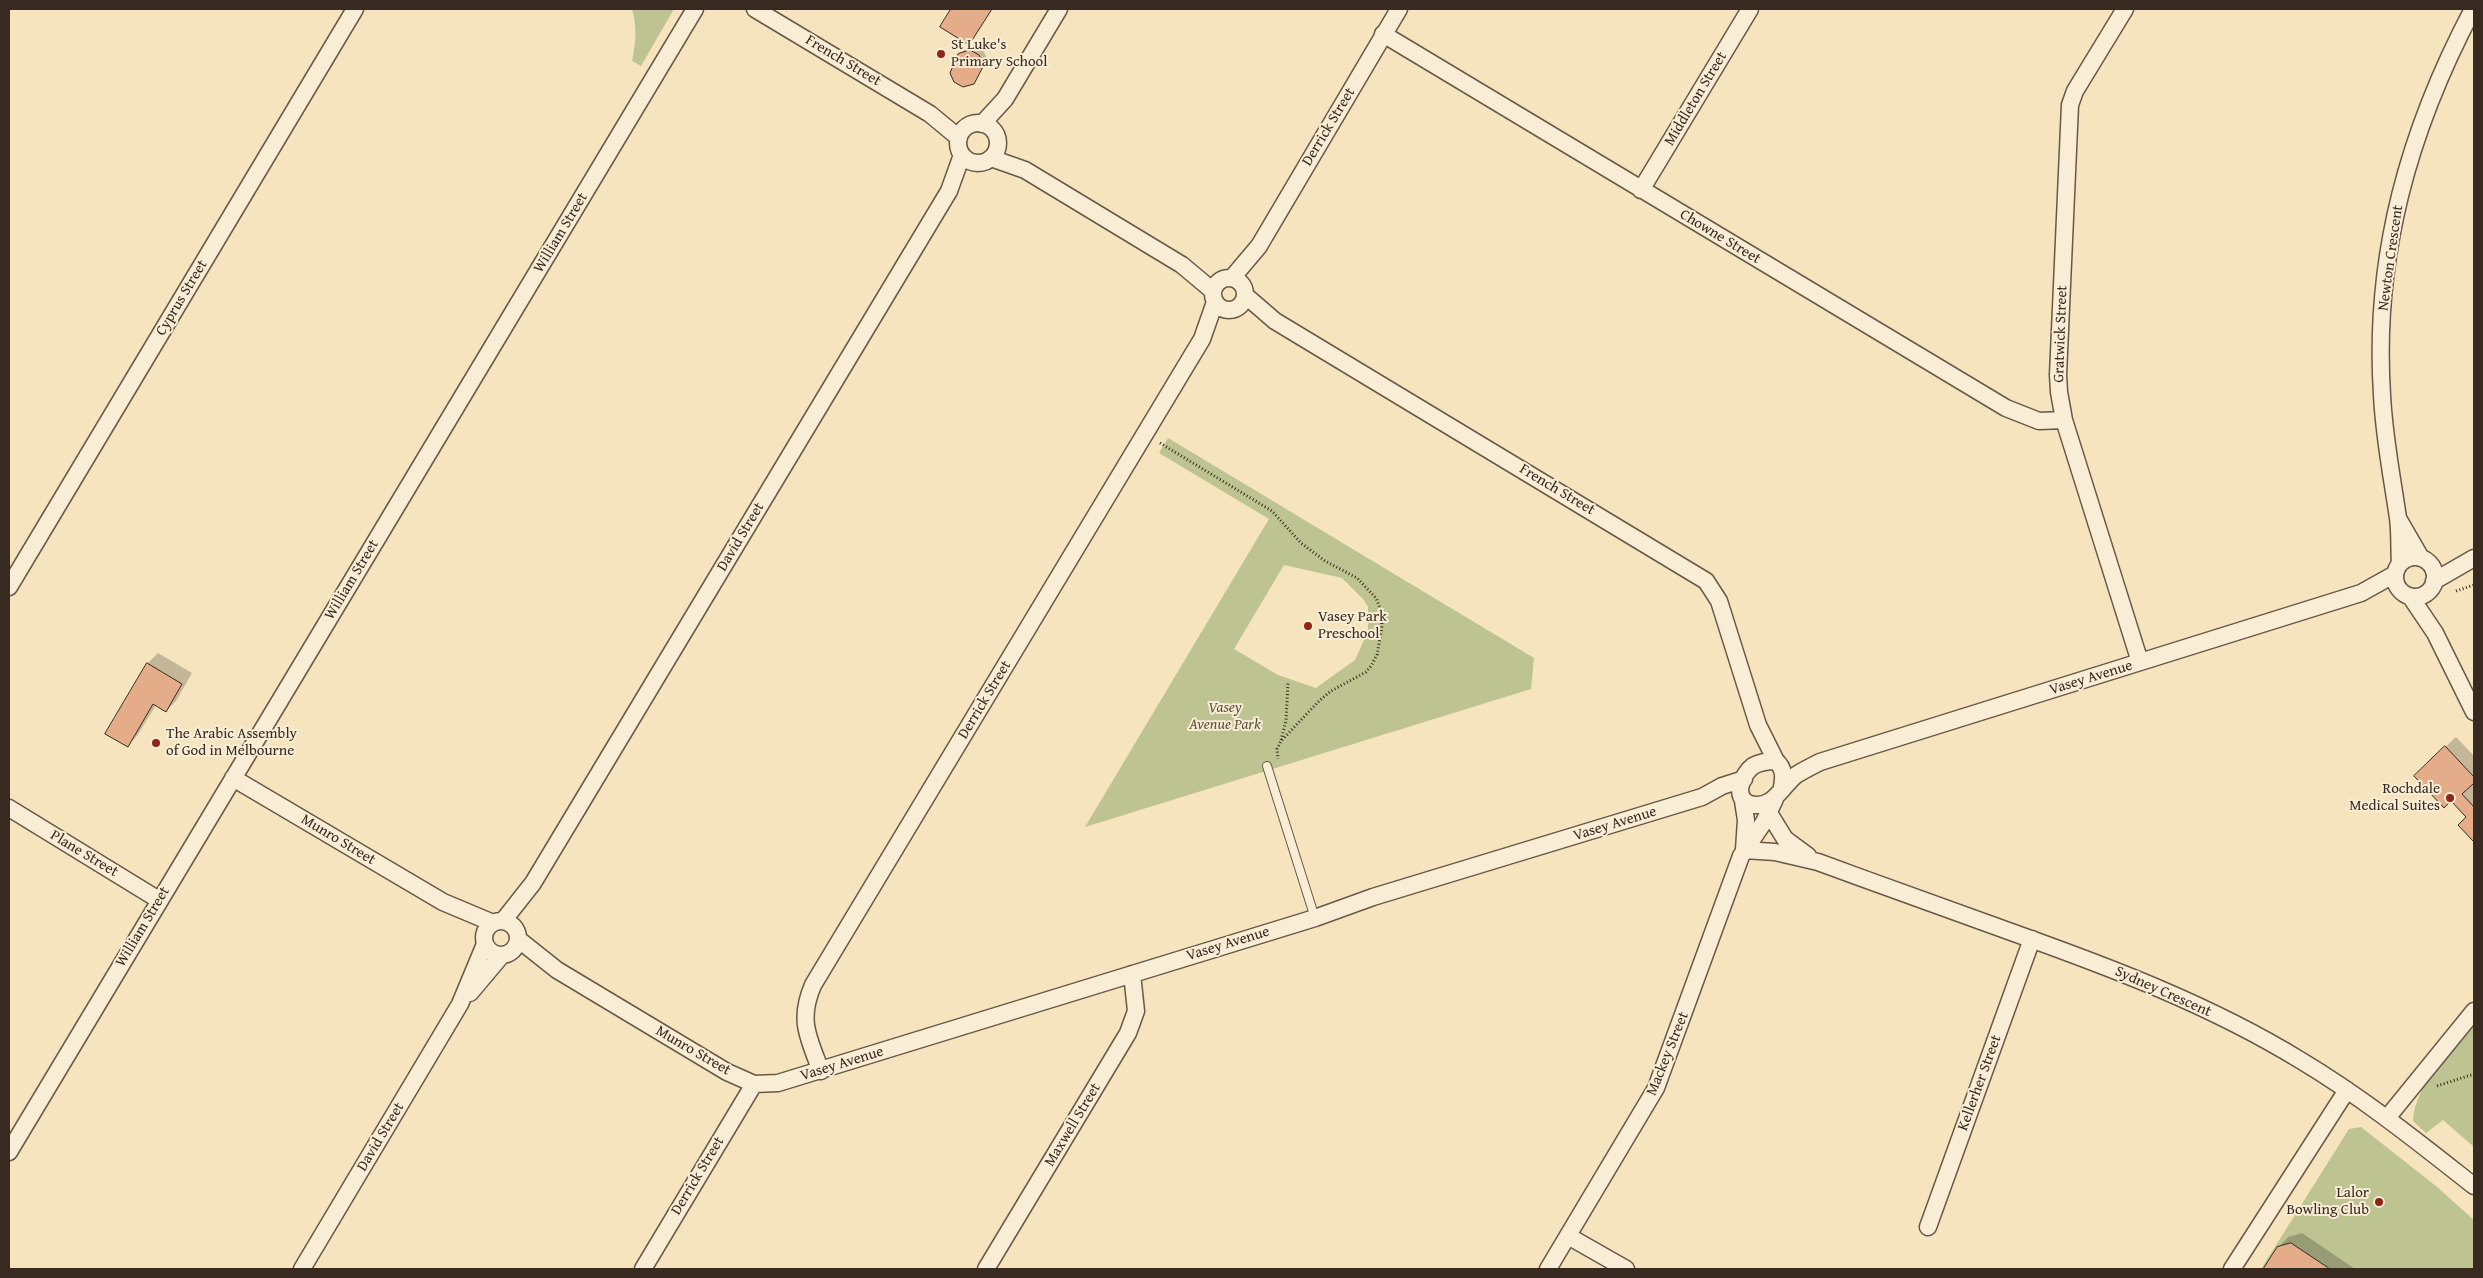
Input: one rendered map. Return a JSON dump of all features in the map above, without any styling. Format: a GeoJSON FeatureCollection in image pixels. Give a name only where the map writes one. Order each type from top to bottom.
{"type":"FeatureCollection","features":[{"type":"Feature","properties":{"kind":"street","name":"Cyprus Street"},"geometry":{"type":"LineString","coordinates":[[9,586],[355,9]]}},
{"type":"Feature","properties":{"kind":"street","name":"William Street"},"geometry":{"type":"LineString","coordinates":[[9,1152],[695,9]]}},
{"type":"Feature","properties":{"kind":"street","name":"French Street"},"geometry":{"type":"LineString","coordinates":[[755,9],[982,143],[1706,581],[1719,601],[1758,725],[1778,762]]}},
{"type":"Feature","properties":{"kind":"street","name":"David Street"},"geometry":{"type":"LineString","coordinates":[[498,922],[533,883],[949,191],[982,143],[1005,99],[1059,9]]}},
{"type":"Feature","properties":{"kind":"street","name":"Derrick Street"},"geometry":{"type":"LineString","coordinates":[[821,1071],[804,1022],[805,1009],[813,985],[1259,246],[1399,9]]}},
{"type":"Feature","properties":{"kind":"street","name":"Middleton Street"},"geometry":{"type":"LineString","coordinates":[[1641,190],[1750,9]]}},
{"type":"Feature","properties":{"kind":"street","name":"Gratwick Street"},"geometry":{"type":"LineString","coordinates":[[2125,9],[2075,92],[2070,105],[2058,375],[2064,420],[2140,662]]}},
{"type":"Feature","properties":{"kind":"street","name":"Newton Crescent"},"geometry":{"type":"LineString","coordinates":[[2398,569],[2399,520],[2387,452],[2382,394],[2381,351],[2387,263],[2402,186],[2421,123],[2434,88],[2473,9]]}},
{"type":"Feature","properties":{"kind":"street","name":"Chowne Street"},"geometry":{"type":"LineString","coordinates":[[1383,34],[2006,408],[2039,421],[2064,420]]}},
{"type":"Feature","properties":{"kind":"street","name":"French Street"},"geometry":{"type":"LineString","coordinates":[[930,114],[959,138],[958,144],[982,143]]}},
{"type":"Feature","properties":{"kind":"street","name":"Newton Crescent"},"geometry":{"type":"LineString","coordinates":[[2399,520],[2424,560]]}},
{"type":"Feature","properties":{"kind":"street"},"geometry":{"type":"LineString","coordinates":[[2474,558],[2424,560],[2410,558],[2398,569],[2405,593],[2435,633],[2474,712]]}},
{"type":"Feature","properties":{"kind":"street"},"geometry":{"type":"LineString","coordinates":[[2405,593],[2424,594],[2431,586],[2474,558]]}},
{"type":"Feature","properties":{"kind":"street"},"geometry":{"type":"LineString","coordinates":[[2424,560],[2433,571],[2431,586],[2435,633]]}},
{"type":"Feature","properties":{"kind":"street","name":"Vasey Avenue"},"geometry":{"type":"LineString","coordinates":[[2361,594],[2398,569]]}},
{"type":"Feature","properties":{"kind":"street","name":"Vasey Avenue"},"geometry":{"type":"LineString","coordinates":[[1776,800],[1798,774],[1820,762],[2361,594],[2405,593]]}},
{"type":"Feature","properties":{"kind":"street","name":"French Street"},"geometry":{"type":"LineString","coordinates":[[1754,766],[1758,725]]}},
{"type":"Feature","properties":{"kind":"street","name":"Vasey Avenue"},"geometry":{"type":"LineString","coordinates":[[1778,762],[1820,762]]}},
{"type":"Feature","properties":{"kind":"street"},"geometry":{"type":"LineString","coordinates":[[1778,762],[1783,771],[1776,800],[1758,805],[1742,799],[1740,789],[1744,779],[1754,766],[1778,762]]}},
{"type":"Feature","properties":{"kind":"street","name":"Munro Street"},"geometry":{"type":"LineString","coordinates":[[233,778],[443,902],[498,922]]}},
{"type":"Feature","properties":{"kind":"street","name":"Vasey Avenue"},"geometry":{"type":"LineString","coordinates":[[754,1084],[778,1084],[821,1071],[1315,918],[1374,897],[1702,798],[1722,786],[1744,779]]}},
{"type":"Feature","properties":{"kind":"street","name":"Vasey Avenue"},"geometry":{"type":"LineString","coordinates":[[1702,798],[1742,799]]}},
{"type":"Feature","properties":{"kind":"street","name":"Mackey Street"},"geometry":{"type":"LineString","coordinates":[[1742,799],[1746,820],[1744,850]]}},
{"type":"Feature","properties":{"kind":"street","name":"Mackey Street"},"geometry":{"type":"LineString","coordinates":[[1548,1269],[1656,1088],[1744,850],[1776,800]]}},
{"type":"Feature","properties":{"kind":"street","name":"Sydney Crescent"},"geometry":{"type":"LineString","coordinates":[[1776,800],[1785,838],[1818,862]]}},
{"type":"Feature","properties":{"kind":"street","name":"Plane Street"},"geometry":{"type":"LineString","coordinates":[[9,808],[159,900]]}},
{"type":"Feature","properties":{"kind":"street","name":"Sydney Crescent"},"geometry":{"type":"LineString","coordinates":[[1744,850],[1775,852],[1818,862],[2148,983],[2202,1008],[2299,1059],[2387,1118],[2474,1186]]}},
{"type":"Feature","properties":{"kind":"street","name":"David Street"},"geometry":{"type":"LineString","coordinates":[[460,1004],[512,944],[533,883]]}},
{"type":"Feature","properties":{"kind":"street","name":"Munro Street"},"geometry":{"type":"LineString","coordinates":[[443,902],[484,941]]}},
{"type":"Feature","properties":{"kind":"street"},"geometry":{"type":"LineString","coordinates":[[498,922],[508,923],[512,944],[492,952],[484,941],[487,930],[498,922]]}},
{"type":"Feature","properties":{"kind":"street","name":"Kellerher Street"},"geometry":{"type":"LineString","coordinates":[[1928,1227],[2032,939]]}},
{"type":"Feature","properties":{"kind":"street","name":"David Street"},"geometry":{"type":"LineString","coordinates":[[302,1269],[460,1004],[484,941]]}},
{"type":"Feature","properties":{"kind":"street","name":"Munro Street"},"geometry":{"type":"LineString","coordinates":[[512,944],[727,1072],[754,1084]]}},
{"type":"Feature","properties":{"kind":"street","name":"Maxwell Street"},"geometry":{"type":"LineString","coordinates":[[986,1269],[1128,1033],[1136,1011],[1132,974]]}},
{"type":"Feature","properties":{"kind":"street"},"geometry":{"type":"LineString","coordinates":[[2387,1118],[2474,1011]]}},
{"type":"Feature","properties":{"kind":"street","name":"Derrick Street"},"geometry":{"type":"LineString","coordinates":[[643,1269],[754,1084]]}},
{"type":"Feature","properties":{"kind":"street"},"geometry":{"type":"LineString","coordinates":[[2232,1269],[2347,1090]]}},
{"type":"Feature","properties":{"kind":"street"},"geometry":{"type":"LineString","coordinates":[[1568,1236],[1626,1269]]}},
{"type":"Feature","properties":{"kind":"lane"},"geometry":{"type":"LineString","coordinates":[[1267,766],[1315,918]]}},
{"type":"Feature","properties":{"kind":"path"},"geometry":{"type":"LineString","coordinates":[[1144,435],[1272,511],[1301,543],[1325,561],[1357,578],[1376,598],[1381,611],[1382,626],[1377,654],[1371,666],[1357,678],[1325,696],[1280,741]]}},
{"type":"Feature","properties":{"kind":"path"},"geometry":{"type":"LineString","coordinates":[[1279,763],[1277,748],[1286,721],[1288,683]]}},
{"type":"Feature","properties":{"kind":"path"},"geometry":{"type":"LineString","coordinates":[[2430,1088],[2474,1074]]}},
{"type":"Feature","properties":{"kind":"green space"},"geometry":{"type":"Polygon","coordinates":[[[632,9],[674,9],[641,66],[632,61],[635,22],[632,9]]]}},
{"type":"Feature","properties":{"kind":"green space","name":"Vasey Avenue Park"},"geometry":{"type":"Polygon","coordinates":[[[1168,438],[1534,658],[1531,689],[1085,827],[1269,519],[1159,453],[1168,438]],[[1284,565],[1234,649],[1278,675],[1316,688],[1355,660],[1368,631],[1368,607],[1364,600],[1342,578],[1284,565]]]}},
{"type":"Feature","properties":{"kind":"green space"},"geometry":{"type":"Polygon","coordinates":[[[2474,1024],[2474,1147],[2443,1120],[2426,1133],[2413,1121],[2415,1107],[2427,1081],[2474,1024]]]}},
{"type":"Feature","properties":{"kind":"green space","name":"Lalor Bowling Club"},"geometry":{"type":"Polygon","coordinates":[[[2361,1127],[2436,1186],[2474,1220],[2474,1269],[2261,1269],[2349,1129],[2361,1127]]]}},
{"type":"Feature","properties":{"kind":"building"},"geometry":{"type":"Polygon","coordinates":[[[951,9],[992,9],[969,45],[940,27],[951,9]]]}},
{"type":"Feature","properties":{"kind":"building"},"geometry":{"type":"Polygon","coordinates":[[[970,50],[979,55],[984,65],[974,84],[963,87],[954,82],[950,73],[958,54],[970,50]]]}},
{"type":"Feature","properties":{"kind":"building"},"geometry":{"type":"Polygon","coordinates":[[[147,663],[182,684],[166,712],[153,704],[128,747],[105,734],[147,663]]]}},
{"type":"Feature","properties":{"kind":"building","name":"Rochdale Medical Suites"},"geometry":{"type":"Polygon","coordinates":[[[2445,746],[2474,777],[2474,783],[2462,794],[2474,807],[2474,842],[2458,825],[2466,817],[2451,801],[2444,808],[2414,776],[2445,746]]]}},
{"type":"Feature","properties":{"kind":"building"},"geometry":{"type":"Polygon","coordinates":[[[2291,1243],[2330,1269],[2263,1269],[2277,1247],[2291,1243]]]}},
{"type":"Feature","properties":{"kind":"place","name":"St Luke's Primary School"},"geometry":{"type":"Point","coordinates":[941,54]}},
{"type":"Feature","properties":{"kind":"place","name":"Vasey Park Preschool"},"geometry":{"type":"Point","coordinates":[1308,626]}},
{"type":"Feature","properties":{"kind":"place","name":"The Arabic Assembly of God in Melbourne"},"geometry":{"type":"Point","coordinates":[156,743]}},
{"type":"Feature","properties":{"kind":"place","name":"Rochdale Medical Suites"},"geometry":{"type":"Point","coordinates":[2450,798]}},
{"type":"Feature","properties":{"kind":"place","name":"Lalor Bowling Club"},"geometry":{"type":"Point","coordinates":[2379,1202]}}]}
